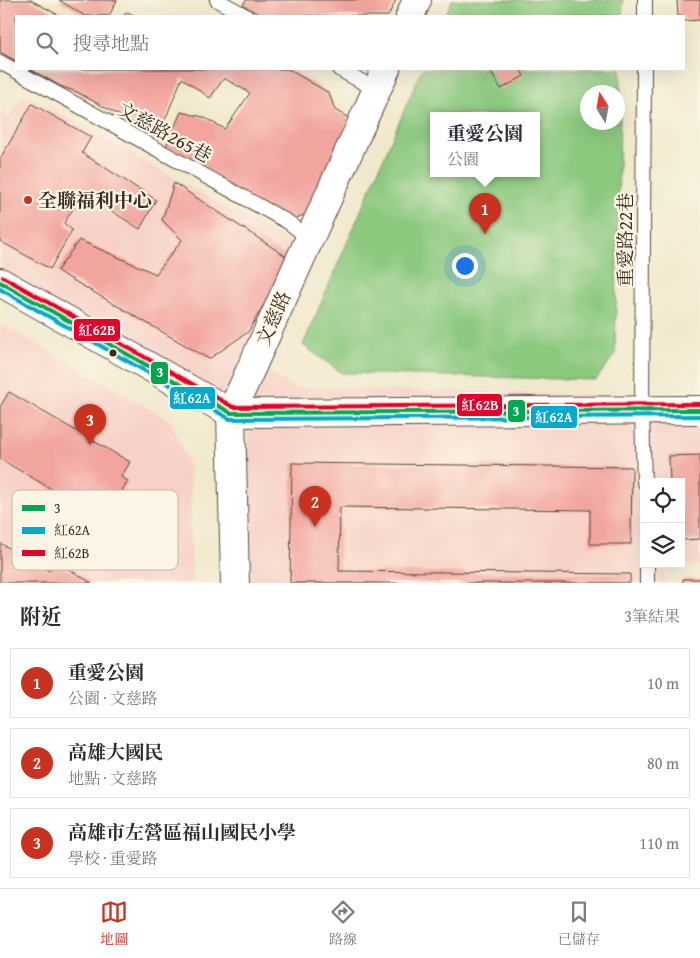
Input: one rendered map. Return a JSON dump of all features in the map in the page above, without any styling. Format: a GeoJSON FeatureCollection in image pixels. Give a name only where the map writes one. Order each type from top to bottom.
{"type":"FeatureCollection","features":[{"type":"Feature","properties":{"kind":"street"},"geometry":{"type":"LineString","coordinates":[[410,15],[417,0]]}},
{"type":"Feature","properties":{"kind":"street","name":"文慈路"},"geometry":{"type":"LineString","coordinates":[[235,583],[230,413],[381,79]]}},
{"type":"Feature","properties":{"kind":"street"},"geometry":{"type":"LineString","coordinates":[[0,282],[230,413],[700,410]]}},
{"type":"Feature","properties":{"kind":"lane"},"geometry":{"type":"LineString","coordinates":[[218,0],[244,15]]}},
{"type":"Feature","properties":{"kind":"lane"},"geometry":{"type":"LineString","coordinates":[[645,0],[645,15]]}},
{"type":"Feature","properties":{"kind":"lane","name":"文慈路265巷"},"geometry":{"type":"LineString","coordinates":[[0,62],[288,222],[309,238]]}},
{"type":"Feature","properties":{"kind":"lane"},"geometry":{"type":"LineString","coordinates":[[343,70],[381,79]]}},
{"type":"Feature","properties":{"kind":"lane","name":"重愛路22巷"},"geometry":{"type":"LineString","coordinates":[[644,70],[642,411],[644,478]]}},
{"type":"Feature","properties":{"kind":"lane"},"geometry":{"type":"LineString","coordinates":[[647,568],[648,583]]}},
{"type":"Feature","properties":{"kind":"shaded area"},"geometry":{"type":"Polygon","coordinates":[[[24,95],[28,100],[30,97],[293,245],[246,358],[293,387],[700,398],[700,565],[685,565],[685,478],[640,478],[640,568],[665,568],[665,583],[251,583],[248,432],[0,284],[0,150],[4,143],[0,149],[0,113],[9,118],[24,95]]]}},
{"type":"Feature","properties":{"kind":"shaded area"},"geometry":{"type":"Polygon","coordinates":[[[0,323],[171,421],[190,468],[192,583],[0,583],[0,323]]]}},
{"type":"Feature","properties":{"kind":"green space"},"geometry":{"type":"Polygon","coordinates":[[[452,0],[623,0],[622,15],[445,15],[452,0]]]}},
{"type":"Feature","properties":{"kind":"green space"},"geometry":{"type":"Polygon","coordinates":[[[422,70],[621,70],[621,85],[580,85],[580,130],[620,130],[615,354],[596,380],[342,373],[303,345],[422,70]]]}},
{"type":"Feature","properties":{"kind":"building"},"geometry":{"type":"Polygon","coordinates":[[[0,0],[31,0],[58,15],[15,15],[15,60],[0,52],[0,0]]]}},
{"type":"Feature","properties":{"kind":"building"},"geometry":{"type":"Polygon","coordinates":[[[59,0],[117,0],[110,15],[83,15],[59,0]]]}},
{"type":"Feature","properties":{"kind":"building"},"geometry":{"type":"Polygon","coordinates":[[[246,0],[396,0],[388,15],[260,15],[243,5],[246,0]]]}},
{"type":"Feature","properties":{"kind":"building"},"geometry":{"type":"Polygon","coordinates":[[[677,0],[700,0],[700,20],[685,21],[685,15],[678,15],[677,0]]]}},
{"type":"Feature","properties":{"kind":"building"},"geometry":{"type":"Polygon","coordinates":[[[32,70],[290,70],[329,93],[335,110],[349,118],[338,150],[312,211],[288,222],[163,153],[181,112],[203,117],[225,129],[250,93],[224,78],[210,98],[182,78],[158,137],[77,92],[60,86],[32,70]]]}},
{"type":"Feature","properties":{"kind":"building"},"geometry":{"type":"Polygon","coordinates":[[[490,70],[521,70],[524,76],[501,89],[490,70]]]}},
{"type":"Feature","properties":{"kind":"building","name":"全聯福利中心"},"geometry":{"type":"Polygon","coordinates":[[[32,104],[91,137],[82,153],[156,200],[140,229],[83,193],[64,223],[72,230],[50,269],[0,241],[0,159],[32,104]]]}},
{"type":"Feature","properties":{"kind":"building"},"geometry":{"type":"Polygon","coordinates":[[[174,183],[290,259],[248,332],[209,359],[57,271],[79,240],[156,274],[182,240],[162,220],[174,183]]]}},
{"type":"Feature","properties":{"kind":"building"},"geometry":{"type":"Polygon","coordinates":[[[9,392],[130,462],[121,477],[128,481],[122,490],[53,490],[0,459],[0,407],[9,392]]]}},
{"type":"Feature","properties":{"kind":"building"},"geometry":{"type":"Polygon","coordinates":[[[700,455],[700,539],[685,540],[685,478],[670,478],[669,456],[700,455]]]}},
{"type":"Feature","properties":{"kind":"building"},"geometry":{"type":"Polygon","coordinates":[[[292,463],[632,467],[631,544],[590,544],[590,510],[340,507],[339,571],[630,574],[630,583],[290,583],[292,463]]]}},
{"type":"Feature","properties":{"kind":"building"},"geometry":{"type":"Polygon","coordinates":[[[0,543],[12,550],[12,570],[70,570],[92,583],[0,583],[0,543]]]}},
{"type":"Feature","properties":{"kind":"building"},"geometry":{"type":"Polygon","coordinates":[[[683,579],[700,579],[700,583],[683,583],[683,579]]]}},
{"type":"Feature","properties":{"kind":"transit line","name":"紅62B"},"geometry":{"type":"LineString","coordinates":[[3,277],[233,407],[700,404]]}},
{"type":"Feature","properties":{"kind":"transit line","name":"3"},"geometry":{"type":"LineString","coordinates":[[0,282],[231,413],[700,410]]}},
{"type":"Feature","properties":{"kind":"transit line","name":"紅62A"},"geometry":{"type":"LineString","coordinates":[[0,289],[230,419],[700,416]]}},
{"type":"Feature","properties":{"kind":"place","name":"全聯福利中心"},"geometry":{"type":"Point","coordinates":[28,200]}},
{"type":"Feature","properties":{"kind":"place","name":"重愛公園"},"geometry":{"type":"Point","coordinates":[485,234]}},
{"type":"Feature","properties":{"kind":"place","name":"高雄市左營區福山國民小學"},"geometry":{"type":"Point","coordinates":[90,445]}},
{"type":"Feature","properties":{"kind":"place","name":"高雄大國民"},"geometry":{"type":"Point","coordinates":[315,527]}}]}
